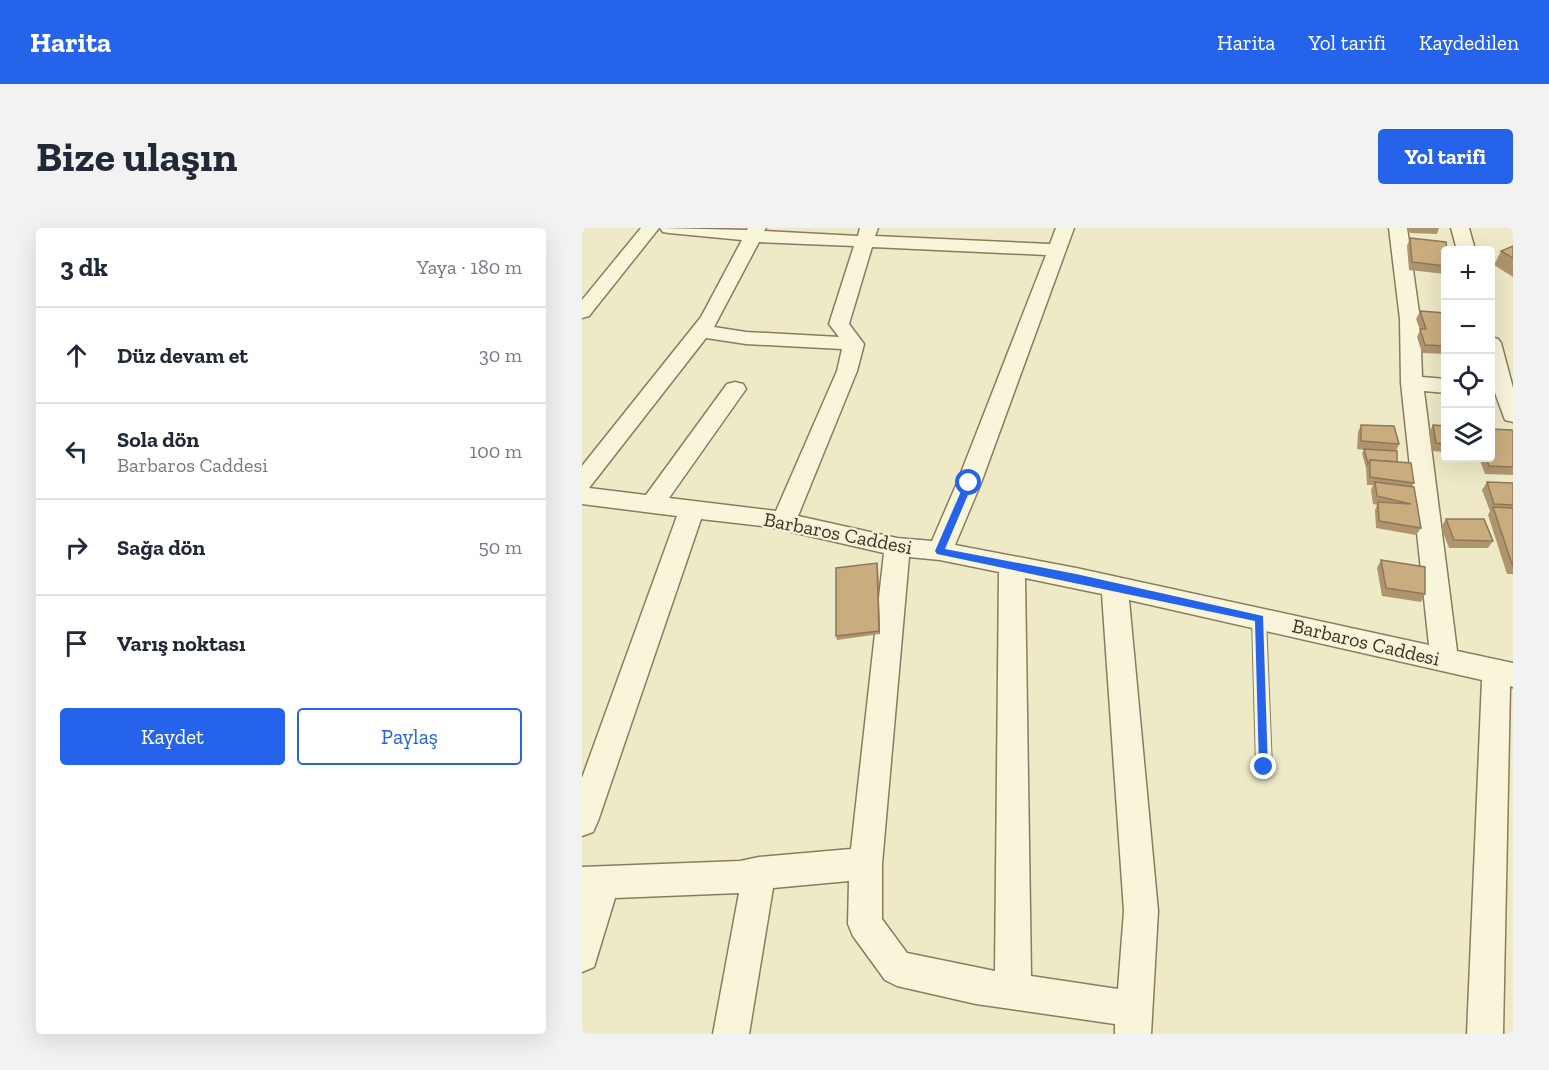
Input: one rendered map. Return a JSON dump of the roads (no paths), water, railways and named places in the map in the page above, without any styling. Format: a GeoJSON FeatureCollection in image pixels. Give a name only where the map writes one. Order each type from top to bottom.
{"type":"FeatureCollection","features":[{"type":"Feature","properties":{"kind":"street"},"geometry":{"type":"LineString","coordinates":[[582,312],[650,228]]}},
{"type":"Feature","properties":{"kind":"street"},"geometry":{"type":"LineString","coordinates":[[669,228],[867,234],[974,246],[1057,250]]}},
{"type":"Feature","properties":{"kind":"street"},"geometry":{"type":"LineString","coordinates":[[974,246],[979,228]]}},
{"type":"Feature","properties":{"kind":"street"},"geometry":{"type":"LineString","coordinates":[[940,551],[969,483],[1065,228]]}},
{"type":"Feature","properties":{"kind":"street"},"geometry":{"type":"LineString","coordinates":[[1398,228],[1410,319],[1412,383],[1444,660]]}},
{"type":"Feature","properties":{"kind":"street"},"geometry":{"type":"LineString","coordinates":[[1460,228],[1465,246]]}},
{"type":"Feature","properties":{"kind":"street"},"geometry":{"type":"LineString","coordinates":[[582,482],[710,319],[754,232]]}},
{"type":"Feature","properties":{"kind":"street"},"geometry":{"type":"LineString","coordinates":[[784,521],[848,371],[854,345],[839,324],[867,234]]}},
{"type":"Feature","properties":{"kind":"street"},"geometry":{"type":"LineString","coordinates":[[700,331],[746,338],[854,345]]}},
{"type":"Feature","properties":{"kind":"street"},"geometry":{"type":"LineString","coordinates":[[1494,354],[1502,390],[1513,415]]}},
{"type":"Feature","properties":{"kind":"street"},"geometry":{"type":"LineString","coordinates":[[1412,383],[1441,386]]}},
{"type":"Feature","properties":{"kind":"street"},"geometry":{"type":"LineString","coordinates":[[652,504],[735,389]]}},
{"type":"Feature","properties":{"kind":"street","name":"Barbaros Caddesi"},"geometry":{"type":"LineString","coordinates":[[582,496],[784,521],[897,547],[940,551],[1115,587],[1505,673]]}},
{"type":"Feature","properties":{"kind":"street"},"geometry":{"type":"LineString","coordinates":[[582,821],[692,509]]}},
{"type":"Feature","properties":{"kind":"street"},"geometry":{"type":"LineString","coordinates":[[897,547],[866,864],[865,924],[897,968],[976,986],[1013,991],[1133,1021],[1141,911],[1115,587]]}},
{"type":"Feature","properties":{"kind":"street"},"geometry":{"type":"LineString","coordinates":[[1012,566],[1013,991]]}},
{"type":"Feature","properties":{"kind":"street"},"geometry":{"type":"LineString","coordinates":[[1485,1034],[1505,673]]}},
{"type":"Feature","properties":{"kind":"street"},"geometry":{"type":"LineString","coordinates":[[582,955],[592,882],[740,877],[759,873],[866,864]]}},
{"type":"Feature","properties":{"kind":"street"},"geometry":{"type":"LineString","coordinates":[[731,1034],[759,873]]}},
{"type":"Feature","properties":{"kind":"lane"},"geometry":{"type":"LineString","coordinates":[[1259,618],[1264,767]]}}]}
